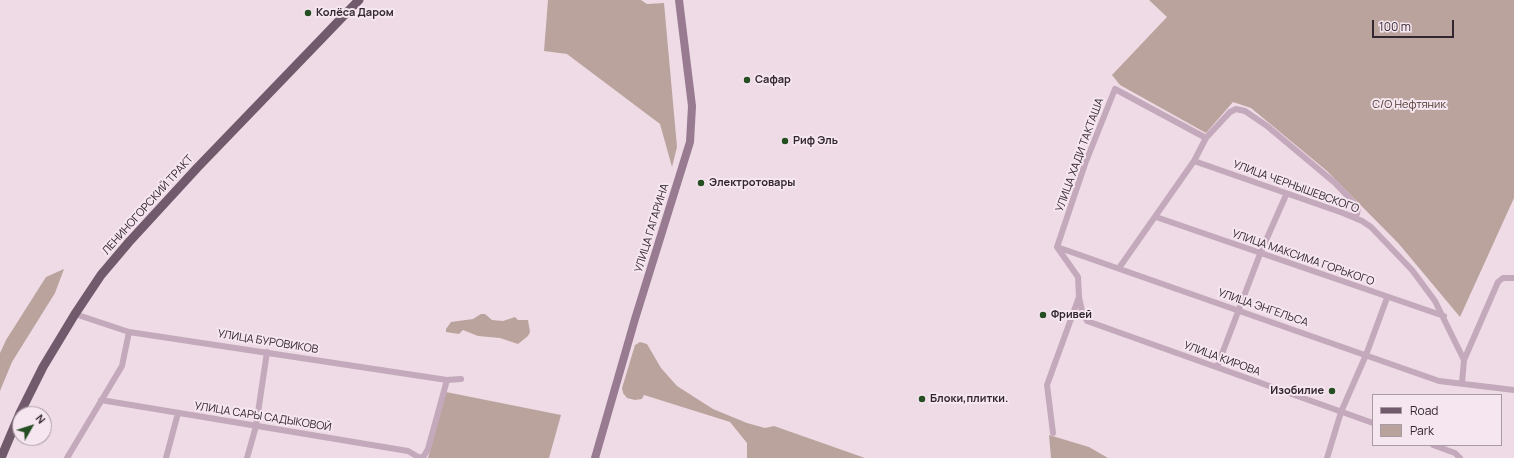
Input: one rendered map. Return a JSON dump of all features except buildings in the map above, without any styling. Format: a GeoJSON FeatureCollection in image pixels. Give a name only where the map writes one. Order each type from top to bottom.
{"type":"FeatureCollection","features":[{"type":"Feature","properties":{"kind":"main road","name":"ЛЕНИНОГОРСКИЙ ТРАКТ"},"geometry":{"type":"LineString","coordinates":[[1,458],[20,413],[40,373],[74,314],[101,275],[129,242],[359,0]]}},
{"type":"Feature","properties":{"kind":"street","name":"УЛИЦА ГАГАРИНА"},"geometry":{"type":"LineString","coordinates":[[595,458],[635,319],[690,142],[692,106],[679,0]]}},
{"type":"Feature","properties":{"kind":"street","name":"УЛИЦА ХАДИ ТАКТАША"},"geometry":{"type":"LineString","coordinates":[[1057,247],[1085,164],[1115,89],[1206,138]]}},
{"type":"Feature","properties":{"kind":"street"},"geometry":{"type":"LineString","coordinates":[[1119,268],[1194,161],[1206,138],[1232,110],[1236,109],[1245,111],[1267,126],[1335,183],[1358,207],[1357,214],[1350,216]]}},
{"type":"Feature","properties":{"kind":"street","name":"УЛИЦА ЧЕРНЫШЕВСКОГО"},"geometry":{"type":"LineString","coordinates":[[1194,161],[1362,221],[1380,235],[1412,270],[1435,301],[1444,316],[1464,360]]}},
{"type":"Feature","properties":{"kind":"street"},"geometry":{"type":"LineString","coordinates":[[1217,367],[1260,254],[1286,194]]}},
{"type":"Feature","properties":{"kind":"street","name":"УЛИЦА МАКСИМА ГОРЬКОГО"},"geometry":{"type":"LineString","coordinates":[[1156,217],[1387,298],[1444,316]]}},
{"type":"Feature","properties":{"kind":"street"},"geometry":{"type":"LineString","coordinates":[[1053,433],[1047,385],[1079,297],[1078,277],[1057,247]]}},
{"type":"Feature","properties":{"kind":"street","name":"УЛИЦА ЭНГЕЛЬСА"},"geometry":{"type":"LineString","coordinates":[[1057,247],[1439,381],[1514,390]]}},
{"type":"Feature","properties":{"kind":"street"},"geometry":{"type":"LineString","coordinates":[[1462,383],[1464,360],[1498,282],[1503,278],[1512,278]]}},
{"type":"Feature","properties":{"kind":"street","name":"УЛИЦА КИРОВА"},"geometry":{"type":"LineString","coordinates":[[1079,297],[1082,311],[1087,321],[1372,423]]}},
{"type":"Feature","properties":{"kind":"street"},"geometry":{"type":"LineString","coordinates":[[1327,458],[1341,412],[1366,355],[1387,298]]}},
{"type":"Feature","properties":{"kind":"street","name":"УЛИЦА БУРОВИКОВ"},"geometry":{"type":"LineString","coordinates":[[74,314],[129,332],[447,380],[461,379]]}},
{"type":"Feature","properties":{"kind":"street"},"geometry":{"type":"LineString","coordinates":[[68,458],[122,366],[129,332]]}},
{"type":"Feature","properties":{"kind":"street"},"geometry":{"type":"LineString","coordinates":[[1457,344],[1464,349],[1471,346]]}},
{"type":"Feature","properties":{"kind":"street"},"geometry":{"type":"LineString","coordinates":[[247,458],[256,426],[267,352]]}},
{"type":"Feature","properties":{"kind":"street"},"geometry":{"type":"LineString","coordinates":[[420,458],[428,450],[447,380]]}},
{"type":"Feature","properties":{"kind":"street","name":"УЛИЦА САРЫ САДЫКОВОЙ"},"geometry":{"type":"LineString","coordinates":[[101,400],[408,451],[420,458]]}},
{"type":"Feature","properties":{"kind":"street"},"geometry":{"type":"LineString","coordinates":[[166,458],[178,413]]}},
{"type":"Feature","properties":{"kind":"street"},"geometry":{"type":"LineString","coordinates":[[1436,446],[1455,453],[1460,458]]}},
{"type":"Feature","properties":{"kind":"green space"},"geometry":{"type":"Polygon","coordinates":[[[548,0],[641,0],[647,4],[664,3],[677,147],[672,167],[660,124],[567,54],[544,51],[548,0]]]}},
{"type":"Feature","properties":{"kind":"green space","name":"С/О Нефтяник"},"geometry":{"type":"Polygon","coordinates":[[[1149,0],[1514,0],[1514,198],[1460,317],[1399,244],[1327,171],[1251,108],[1233,102],[1206,133],[1120,85],[1112,75],[1167,17],[1149,0]]]}},
{"type":"Feature","properties":{"kind":"green space"},"geometry":{"type":"Polygon","coordinates":[[[64,269],[55,293],[12,362],[0,391],[0,353],[6,340],[46,277],[64,269]]]}},
{"type":"Feature","properties":{"kind":"green space"},"geometry":{"type":"Polygon","coordinates":[[[481,314],[485,314],[492,320],[503,321],[515,317],[518,320],[528,320],[530,332],[528,336],[518,344],[500,338],[478,336],[463,330],[459,334],[446,332],[446,329],[451,322],[473,319],[481,314]]]}},
{"type":"Feature","properties":{"kind":"green space"},"geometry":{"type":"Polygon","coordinates":[[[640,342],[647,344],[661,368],[677,386],[713,409],[747,423],[765,428],[774,426],[865,458],[747,458],[747,443],[730,422],[644,395],[642,399],[635,400],[627,398],[623,393],[622,388],[635,345],[640,342]]]}},
{"type":"Feature","properties":{"kind":"green space"},"geometry":{"type":"Polygon","coordinates":[[[446,392],[561,415],[549,458],[428,458],[446,392]]]}},
{"type":"Feature","properties":{"kind":"green space"},"geometry":{"type":"Polygon","coordinates":[[[1049,435],[1089,447],[1108,458],[1051,458],[1049,435]]]}},
{"type":"Feature","properties":{"kind":"place","name":"Колёса Даром"},"geometry":{"type":"Point","coordinates":[308,13]}},
{"type":"Feature","properties":{"kind":"place","name":"Сафар"},"geometry":{"type":"Point","coordinates":[747,80]}},
{"type":"Feature","properties":{"kind":"place","name":"Риф Эль"},"geometry":{"type":"Point","coordinates":[785,141]}},
{"type":"Feature","properties":{"kind":"place","name":"Электротовары"},"geometry":{"type":"Point","coordinates":[701,183]}},
{"type":"Feature","properties":{"kind":"place","name":"Фривей"},"geometry":{"type":"Point","coordinates":[1043,315]}},
{"type":"Feature","properties":{"kind":"place","name":"Изобилие"},"geometry":{"type":"Point","coordinates":[1332,391]}},
{"type":"Feature","properties":{"kind":"place","name":"Блоки,плитки."},"geometry":{"type":"Point","coordinates":[922,399]}}]}
